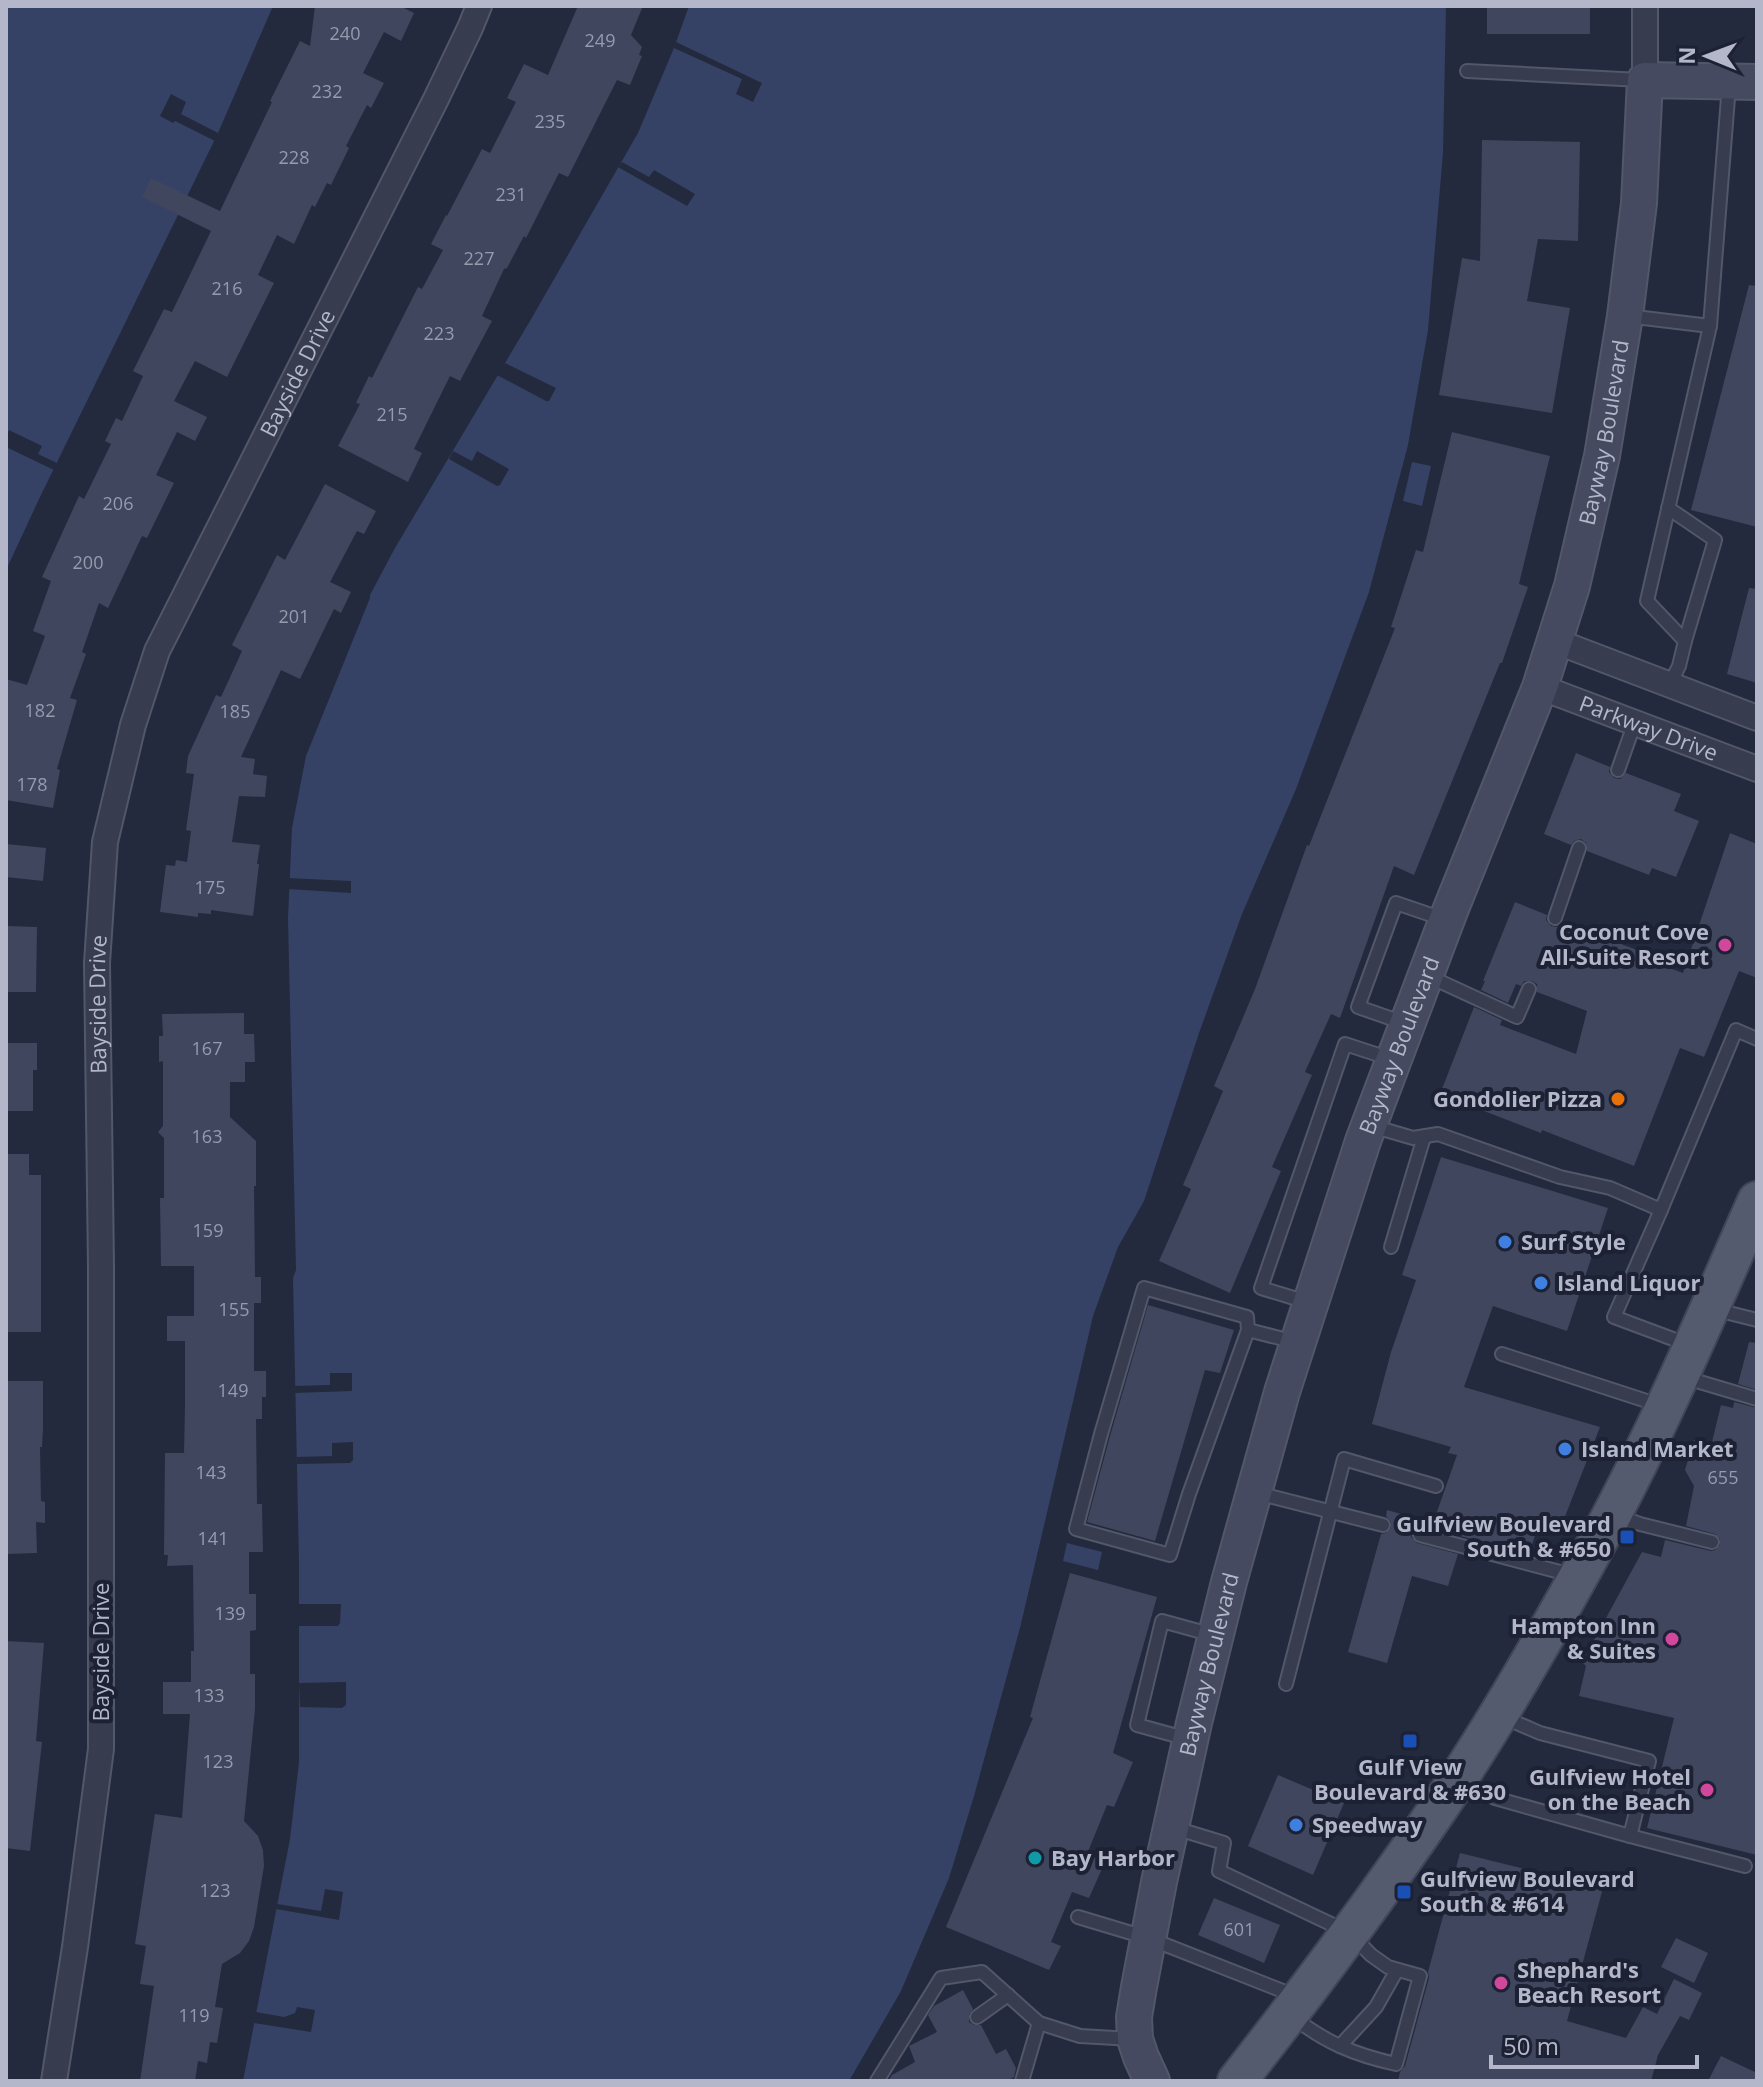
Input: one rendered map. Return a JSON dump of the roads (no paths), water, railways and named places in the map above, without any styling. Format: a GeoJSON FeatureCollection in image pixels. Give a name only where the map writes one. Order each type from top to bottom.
{"type":"FeatureCollection","features":[{"type":"Feature","properties":{"kind":"main road"},"geometry":{"type":"LineString","coordinates":[[1237,2081],[1350,1933],[1457,1781],[1497,1715],[1612,1514],[1744,1242],[1757,1201]]}},
{"type":"Feature","properties":{"kind":"street","name":"Bayside Drive"},"geometry":{"type":"LineString","coordinates":[[54,2081],[101,1749],[101,1266],[97,963],[105,842],[133,725],[157,651],[436,99],[479,6]]}},
{"type":"Feature","properties":{"kind":"street","name":"Bayway Boulevard"},"geometry":{"type":"LineString","coordinates":[[1152,2081],[1135,2039],[1136,2002],[1191,1740],[1254,1492],[1310,1303],[1369,1125],[1540,687],[1572,586],[1602,456],[1625,316],[1639,203],[1645,6]]}},
{"type":"Feature","properties":{"kind":"street"},"geometry":{"type":"LineString","coordinates":[[1645,80],[1743,82]]}},
{"type":"Feature","properties":{"kind":"street"},"geometry":{"type":"LineString","coordinates":[[1555,641],[1757,718]]}},
{"type":"Feature","properties":{"kind":"street","name":"Parkway Drive"},"geometry":{"type":"LineString","coordinates":[[1540,687],[1757,769]]}},
{"type":"Feature","properties":{"kind":"lane"},"geometry":{"type":"LineString","coordinates":[[1467,71],[1645,80]]}},
{"type":"Feature","properties":{"kind":"lane"},"geometry":{"type":"LineString","coordinates":[[1685,641],[1647,601],[1710,326],[1743,82]]}},
{"type":"Feature","properties":{"kind":"lane"},"geometry":{"type":"LineString","coordinates":[[1625,316],[1710,326]]}},
{"type":"Feature","properties":{"kind":"lane"},"geometry":{"type":"LineString","coordinates":[[1668,508],[1715,540],[1679,666],[1670,684]]}},
{"type":"Feature","properties":{"kind":"lane"},"geometry":{"type":"LineString","coordinates":[[1618,770],[1635,722]]}},
{"type":"Feature","properties":{"kind":"lane"},"geometry":{"type":"LineString","coordinates":[[1555,918],[1579,848]]}},
{"type":"Feature","properties":{"kind":"lane"},"geometry":{"type":"LineString","coordinates":[[1407,1024],[1358,1007],[1396,903],[1447,920]]}},
{"type":"Feature","properties":{"kind":"lane"},"geometry":{"type":"LineString","coordinates":[[1426,975],[1517,1017],[1529,989]]}},
{"type":"Feature","properties":{"kind":"lane"},"geometry":{"type":"LineString","coordinates":[[1679,1377],[1614,1317],[1736,1030],[1757,1039]]}},
{"type":"Feature","properties":{"kind":"lane"},"geometry":{"type":"LineString","coordinates":[[1310,1303],[1261,1288],[1345,1044],[1393,1060]]}},
{"type":"Feature","properties":{"kind":"lane"},"geometry":{"type":"LineString","coordinates":[[1369,1125],[1413,1138],[1438,1134],[1560,1177],[1610,1188],[1661,1210]]}},
{"type":"Feature","properties":{"kind":"lane"},"geometry":{"type":"LineString","coordinates":[[1391,1247],[1424,1137]]}},
{"type":"Feature","properties":{"kind":"lane"},"geometry":{"type":"LineString","coordinates":[[1144,1288],[1247,1317],[1248,1330],[1170,1555],[1076,1529],[1144,1288]]}},
{"type":"Feature","properties":{"kind":"lane"},"geometry":{"type":"LineString","coordinates":[[1711,1309],[1757,1320]]}},
{"type":"Feature","properties":{"kind":"lane"},"geometry":{"type":"LineString","coordinates":[[1248,1330],[1298,1343]]}},
{"type":"Feature","properties":{"kind":"lane"},"geometry":{"type":"LineString","coordinates":[[1502,1354],[1679,1377],[1757,1399]]}},
{"type":"Feature","properties":{"kind":"lane"},"geometry":{"type":"LineString","coordinates":[[1286,1684],[1344,1459],[1436,1486]]}},
{"type":"Feature","properties":{"kind":"lane"},"geometry":{"type":"LineString","coordinates":[[1254,1492],[1383,1525]]}},
{"type":"Feature","properties":{"kind":"lane"},"geometry":{"type":"LineString","coordinates":[[1612,1514],[1712,1542]]}},
{"type":"Feature","properties":{"kind":"lane"},"geometry":{"type":"LineString","coordinates":[[1420,1535],[1578,1577]]}},
{"type":"Feature","properties":{"kind":"lane"},"geometry":{"type":"LineString","coordinates":[[1191,1740],[1137,1725],[1162,1621],[1216,1635]]}},
{"type":"Feature","properties":{"kind":"lane"},"geometry":{"type":"LineString","coordinates":[[1497,1715],[1540,1733],[1649,1761],[1630,1836]]}},
{"type":"Feature","properties":{"kind":"lane"},"geometry":{"type":"LineString","coordinates":[[1457,1781],[1495,1798],[1745,1866]]}},
{"type":"Feature","properties":{"kind":"lane"},"geometry":{"type":"LineString","coordinates":[[1078,1917],[1148,1938],[1295,2006],[1314,2034],[1360,2056],[1396,2064],[1420,1976],[1388,1967],[1350,1933],[1219,1871],[1224,1843],[1171,1827]]}},
{"type":"Feature","properties":{"kind":"lane"},"geometry":{"type":"LineString","coordinates":[[1340,2046],[1376,2007],[1397,1970]]}},
{"type":"Feature","properties":{"kind":"lane"},"geometry":{"type":"LineString","coordinates":[[877,2081],[941,1978],[982,1972],[1039,2023],[1080,2036],[1135,2039]]}},
{"type":"Feature","properties":{"kind":"lane"},"geometry":{"type":"LineString","coordinates":[[977,2017],[1008,1995]]}},
{"type":"Feature","properties":{"kind":"lane"},"geometry":{"type":"LineString","coordinates":[[1022,2081],[1039,2023]]}},
{"type":"Feature","properties":{"kind":"water"},"geometry":{"type":"Polygon","coordinates":[[[6,6],[273,6],[218,133],[6,570],[6,6]]]}},
{"type":"Feature","properties":{"kind":"water"},"geometry":{"type":"Polygon","coordinates":[[[689,6],[1446,6],[1443,152],[1428,330],[1408,445],[1369,592],[1296,789],[1242,914],[1144,1201],[1118,1247],[1093,1316],[1020,1628],[949,1878],[901,1991],[849,2081],[243,2081],[290,1839],[299,1762],[299,1563],[293,1278],[296,1270],[288,918],[292,828],[306,756],[370,595],[638,133],[689,6]]]}},
{"type":"Feature","properties":{"kind":"water"},"geometry":{"type":"Polygon","coordinates":[[[1412,462],[1431,466],[1422,506],[1403,501],[1412,462]]]}},
{"type":"Feature","properties":{"kind":"water"},"geometry":{"type":"Polygon","coordinates":[[[1067,1543],[1102,1552],[1098,1570],[1063,1561],[1067,1543]]]}},
{"type":"Feature","properties":{"kind":"place","name":"Coconut Cove All-Suite Resort"},"geometry":{"type":"Point","coordinates":[1725,945]}},
{"type":"Feature","properties":{"kind":"place","name":"Gondolier Pizza"},"geometry":{"type":"Point","coordinates":[1618,1099]}},
{"type":"Feature","properties":{"kind":"place","name":"Surf Style"},"geometry":{"type":"Point","coordinates":[1505,1242]}},
{"type":"Feature","properties":{"kind":"place","name":"Island Liquor"},"geometry":{"type":"Point","coordinates":[1541,1283]}},
{"type":"Feature","properties":{"kind":"place","name":"Island Market"},"geometry":{"type":"Point","coordinates":[1565,1449]}},
{"type":"Feature","properties":{"kind":"place","name":"Gulfview Boulevard South & #650"},"geometry":{"type":"Point","coordinates":[1627,1537]}},
{"type":"Feature","properties":{"kind":"place","name":"Hampton Inn & Suites"},"geometry":{"type":"Point","coordinates":[1672,1639]}},
{"type":"Feature","properties":{"kind":"place","name":"Gulf View Boulevard & #630"},"geometry":{"type":"Point","coordinates":[1410,1741]}},
{"type":"Feature","properties":{"kind":"place","name":"Gulfview Hotel on the Beach"},"geometry":{"type":"Point","coordinates":[1707,1790]}},
{"type":"Feature","properties":{"kind":"place","name":"Speedway"},"geometry":{"type":"Point","coordinates":[1296,1825]}},
{"type":"Feature","properties":{"kind":"place","name":"Bay Harbor"},"geometry":{"type":"Point","coordinates":[1035,1858]}},
{"type":"Feature","properties":{"kind":"place","name":"Gulfview Boulevard South & #614"},"geometry":{"type":"Point","coordinates":[1404,1892]}},
{"type":"Feature","properties":{"kind":"place","name":"Shephard's Beach Resort"},"geometry":{"type":"Point","coordinates":[1501,1983]}}]}
